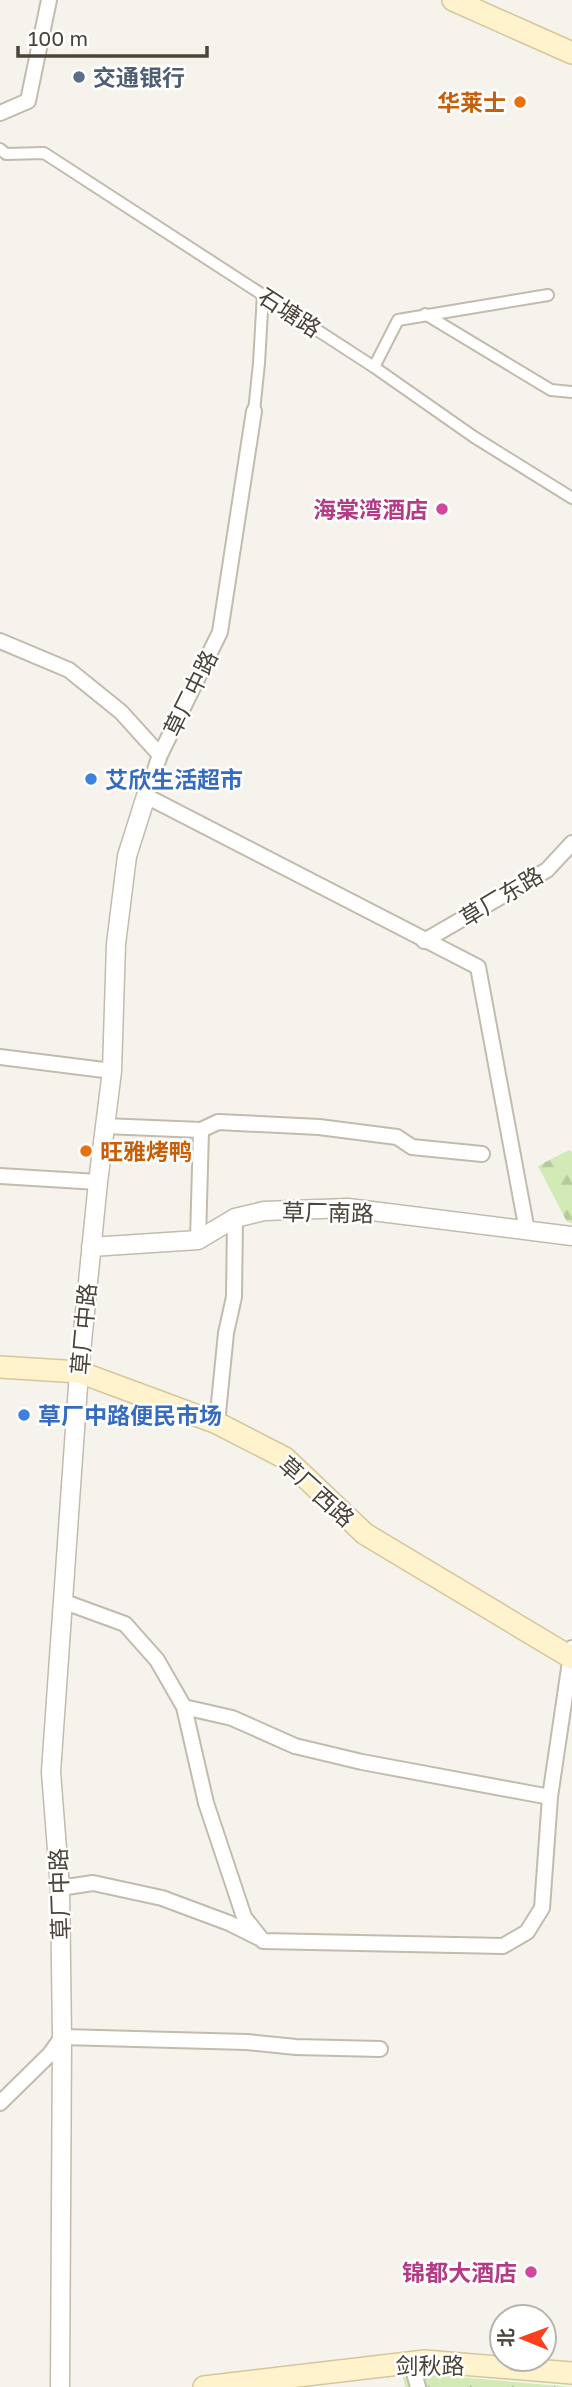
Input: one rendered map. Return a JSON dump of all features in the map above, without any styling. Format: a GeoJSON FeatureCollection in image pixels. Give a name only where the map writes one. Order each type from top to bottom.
{"type":"FeatureCollection","features":[{"type":"Feature","properties":{"kind":"main road"},"geometry":{"type":"LineString","coordinates":[[453,0],[572,53]]}},
{"type":"Feature","properties":{"kind":"main road","name":"草厂西路"},"geometry":{"type":"LineString","coordinates":[[0,1367],[79,1372],[216,1423],[285,1458],[365,1534],[572,1654]]}},
{"type":"Feature","properties":{"kind":"main road","name":"剑秋路"},"geometry":{"type":"LineString","coordinates":[[204,2387],[425,2361],[572,2372]]}},
{"type":"Feature","properties":{"kind":"street"},"geometry":{"type":"LineString","coordinates":[[0,113],[28,101],[49,0]]}},
{"type":"Feature","properties":{"kind":"street","name":"石塘路"},"geometry":{"type":"LineString","coordinates":[[0,149],[6,154],[44,153],[374,367],[474,437],[572,498]]}},
{"type":"Feature","properties":{"kind":"street","name":"草厂中路"},"geometry":{"type":"LineString","coordinates":[[60,2387],[60,1888],[51,1772],[79,1372],[112,1071],[116,944],[127,856],[146,796],[160,755],[220,632],[254,411],[263,294]]}},
{"type":"Feature","properties":{"kind":"street"},"geometry":{"type":"LineString","coordinates":[[374,367],[398,320],[548,295]]}},
{"type":"Feature","properties":{"kind":"street"},"geometry":{"type":"LineString","coordinates":[[425,314],[551,390],[572,392]]}},
{"type":"Feature","properties":{"kind":"street"},"geometry":{"type":"LineString","coordinates":[[0,641],[69,670],[121,712],[160,755]]}},
{"type":"Feature","properties":{"kind":"street"},"geometry":{"type":"LineString","coordinates":[[146,796],[478,967],[527,1231]]}},
{"type":"Feature","properties":{"kind":"street","name":"草厂东路"},"geometry":{"type":"LineString","coordinates":[[424,941],[547,870],[572,843]]}},
{"type":"Feature","properties":{"kind":"street"},"geometry":{"type":"LineString","coordinates":[[0,1056],[112,1071]]}},
{"type":"Feature","properties":{"kind":"street"},"geometry":{"type":"LineString","coordinates":[[104,1126],[201,1130],[218,1122],[319,1127],[397,1137],[412,1147],[482,1154]]}},
{"type":"Feature","properties":{"kind":"street"},"geometry":{"type":"LineString","coordinates":[[198,1240],[201,1130]]}},
{"type":"Feature","properties":{"kind":"street"},"geometry":{"type":"LineString","coordinates":[[0,1176],[98,1182]]}},
{"type":"Feature","properties":{"kind":"street","name":"草厂南路"},"geometry":{"type":"LineString","coordinates":[[91,1247],[198,1240],[235,1218],[264,1211],[348,1208],[572,1236]]}},
{"type":"Feature","properties":{"kind":"street"},"geometry":{"type":"LineString","coordinates":[[216,1423],[226,1333],[234,1297],[235,1218]]}},
{"type":"Feature","properties":{"kind":"street"},"geometry":{"type":"LineString","coordinates":[[62,1601],[125,1624],[157,1660],[184,1707],[206,1803],[244,1917],[263,1941]]}},
{"type":"Feature","properties":{"kind":"street"},"geometry":{"type":"LineString","coordinates":[[60,1888],[93,1883],[162,1898],[229,1923],[263,1941],[503,1946],[527,1932],[542,1908],[550,1797],[572,1654]]}},
{"type":"Feature","properties":{"kind":"street"},"geometry":{"type":"LineString","coordinates":[[184,1707],[232,1718],[295,1746],[362,1762],[550,1797]]}},
{"type":"Feature","properties":{"kind":"street"},"geometry":{"type":"LineString","coordinates":[[0,2103],[50,2054],[62,2037],[247,2042],[296,2048],[380,2049]]}},
{"type":"Feature","properties":{"kind":"street"},"geometry":{"type":"LineString","coordinates":[[411,2362],[418,2387]]}},
{"type":"Feature","properties":{"kind":"green space"},"geometry":{"type":"Polygon","coordinates":[[[569,1150],[572,1152],[572,1223],[567,1222],[538,1166],[569,1150]]]}},
{"type":"Feature","properties":{"kind":"green space"},"geometry":{"type":"Polygon","coordinates":[[[435,2375],[572,2387],[405,2387],[403,2377],[435,2375]]]}},
{"type":"Feature","properties":{"kind":"place","name":"交通银行"},"geometry":{"type":"Point","coordinates":[79,77]}},
{"type":"Feature","properties":{"kind":"place","name":"华莱士"},"geometry":{"type":"Point","coordinates":[520,102]}},
{"type":"Feature","properties":{"kind":"place","name":"海棠湾酒店"},"geometry":{"type":"Point","coordinates":[442,509]}},
{"type":"Feature","properties":{"kind":"place","name":"艾欣生活超市"},"geometry":{"type":"Point","coordinates":[91,779]}},
{"type":"Feature","properties":{"kind":"place","name":"旺雅烤鸭"},"geometry":{"type":"Point","coordinates":[86,1151]}},
{"type":"Feature","properties":{"kind":"place","name":"草厂中路便民市场"},"geometry":{"type":"Point","coordinates":[24,1415]}},
{"type":"Feature","properties":{"kind":"place","name":"锦都大酒店"},"geometry":{"type":"Point","coordinates":[531,2272]}}]}
